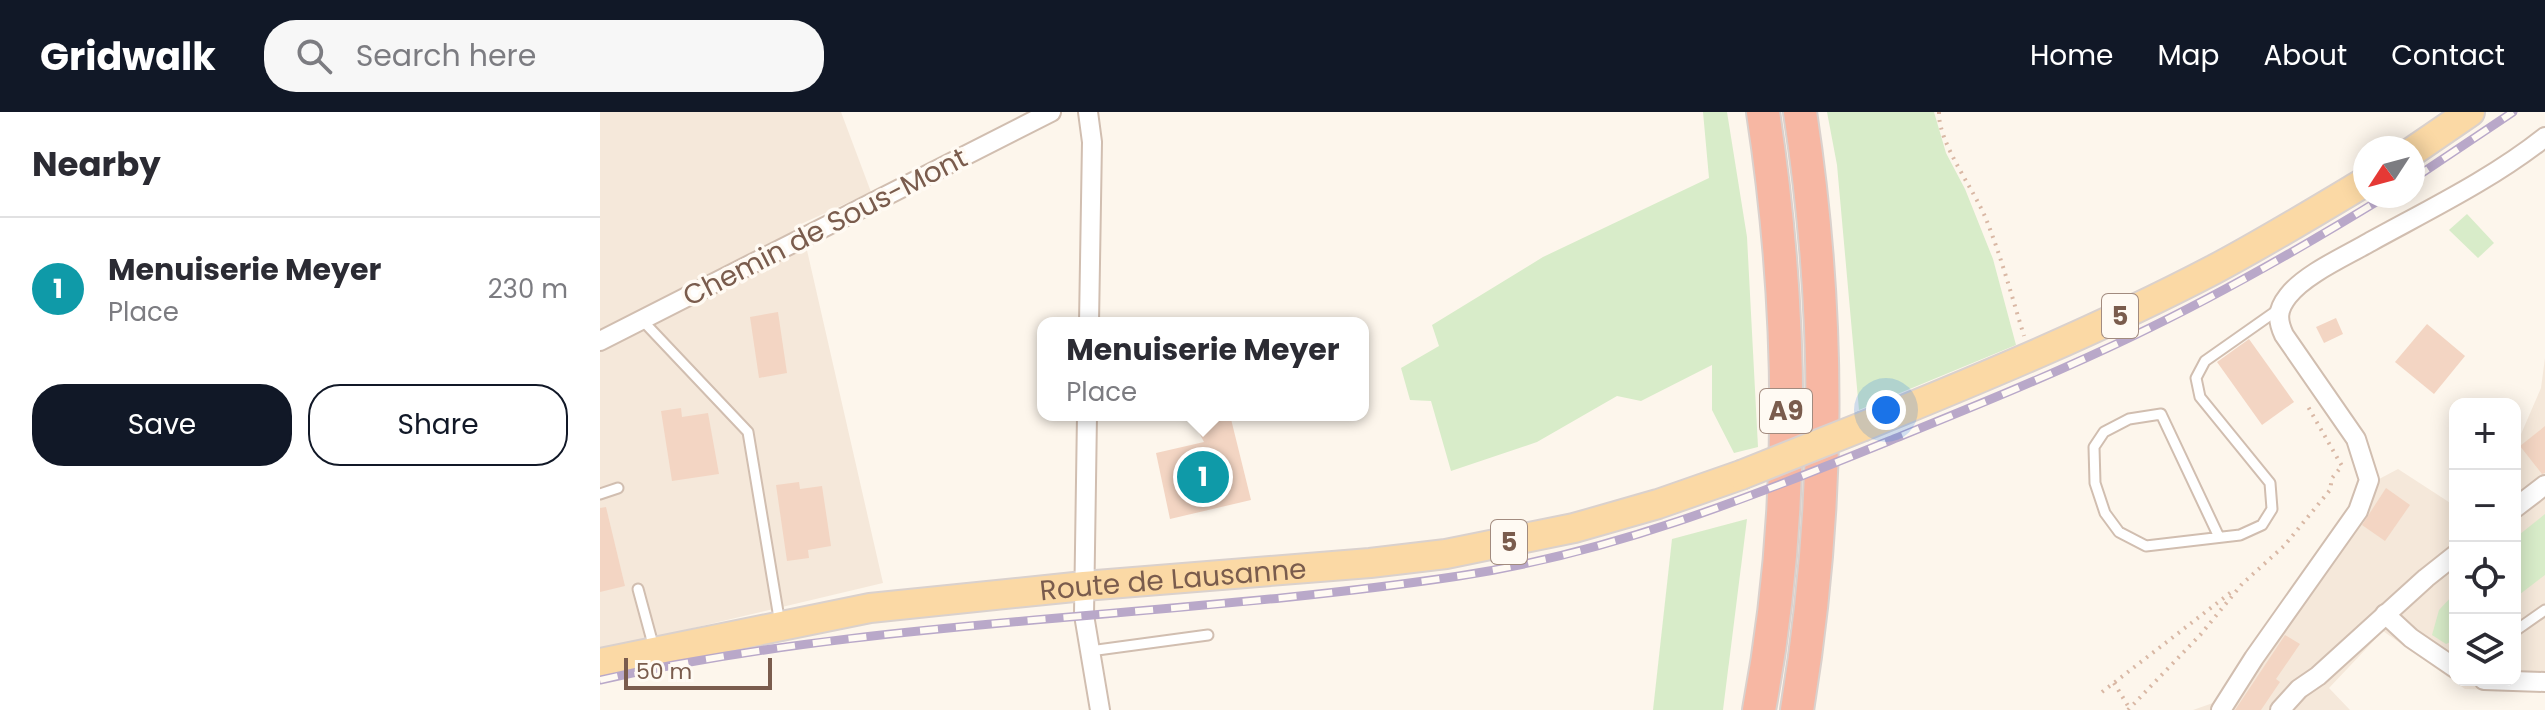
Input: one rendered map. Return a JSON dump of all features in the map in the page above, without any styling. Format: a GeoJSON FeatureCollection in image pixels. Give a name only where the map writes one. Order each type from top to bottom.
{"type":"FeatureCollection","features":[{"type":"Feature","properties":{"kind":"highway","name":"A9"},"geometry":{"type":"LineString","coordinates":[[1759,710],[1781,541],[1787,375],[1779,240],[1763,112]]}},
{"type":"Feature","properties":{"kind":"highway","name":"A9"},"geometry":{"type":"LineString","coordinates":[[1797,710],[1814,595],[1822,484],[1824,374],[1818,250],[1800,112]]}},
{"type":"Feature","properties":{"kind":"main road"},"geometry":{"type":"LineString","coordinates":[[2425,143],[2470,112]]}},
{"type":"Feature","properties":{"kind":"main road","name":"5"},"geometry":{"type":"LineString","coordinates":[[2030,358],[2212,270],[2353,189]]}},
{"type":"Feature","properties":{"kind":"main road","name":"Route de Lausanne"},"geometry":{"type":"LineString","coordinates":[[600,663],[870,608],[1084,586],[1370,563],[1446,554],[1574,528],[1658,504],[1741,475],[2030,358]]}},
{"type":"Feature","properties":{"kind":"street","name":"Chemin de Sous-Mont"},"geometry":{"type":"LineString","coordinates":[[600,341],[1051,112]]}},
{"type":"Feature","properties":{"kind":"street"},"geometry":{"type":"LineString","coordinates":[[1088,112],[1092,142],[1089,317]]}},
{"type":"Feature","properties":{"kind":"street"},"geometry":{"type":"LineString","coordinates":[[2221,710],[2358,511],[2369,480],[2356,439],[2284,335],[2278,322],[2279,309],[2290,293],[2321,270],[2512,162],[2545,137]]}},
{"type":"Feature","properties":{"kind":"street"},"geometry":{"type":"LineString","coordinates":[[1087,421],[1084,615],[1100,710]]}},
{"type":"Feature","properties":{"kind":"street"},"geometry":{"type":"LineString","coordinates":[[2521,503],[2545,485]]}},
{"type":"Feature","properties":{"kind":"street"},"geometry":{"type":"LineString","coordinates":[[2280,710],[2299,689],[2318,676],[2449,560]]}},
{"type":"Feature","properties":{"kind":"street"},"geometry":{"type":"LineString","coordinates":[[2385,614],[2411,638],[2449,664]]}},
{"type":"Feature","properties":{"kind":"street"},"geometry":{"type":"LineString","coordinates":[[2521,682],[2545,682]]}},
{"type":"Feature","properties":{"kind":"lane"},"geometry":{"type":"LineString","coordinates":[[2219,537],[2161,414],[2129,419],[2104,432],[2094,447],[2095,483],[2105,513],[2119,532],[2146,546],[2240,535],[2262,525],[2272,509],[2270,483],[2200,397],[2196,378],[2205,361],[2279,309]]}},
{"type":"Feature","properties":{"kind":"lane"},"geometry":{"type":"LineString","coordinates":[[642,320],[748,432],[781,628]]}},
{"type":"Feature","properties":{"kind":"lane"},"geometry":{"type":"LineString","coordinates":[[600,494],[618,488]]}},
{"type":"Feature","properties":{"kind":"lane"},"geometry":{"type":"LineString","coordinates":[[638,589],[655,651]]}},
{"type":"Feature","properties":{"kind":"lane"},"geometry":{"type":"LineString","coordinates":[[2521,627],[2545,610]]}},
{"type":"Feature","properties":{"kind":"lane"},"geometry":{"type":"LineString","coordinates":[[1090,651],[1208,635]]}},
{"type":"Feature","properties":{"kind":"path"},"geometry":{"type":"LineString","coordinates":[[1939,112],[1939,121],[1957,163],[1985,218],[2030,358]]}},
{"type":"Feature","properties":{"kind":"path"},"geometry":{"type":"LineString","coordinates":[[2102,692],[2242,584]]}},
{"type":"Feature","properties":{"kind":"path"},"geometry":{"type":"LineString","coordinates":[[2114,683],[2130,709]]}},
{"type":"Feature","properties":{"kind":"shaded area"},"geometry":{"type":"Polygon","coordinates":[[[600,112],[841,112],[871,192],[801,224],[883,583],[600,650],[600,112]]]}},
{"type":"Feature","properties":{"kind":"shaded area"},"geometry":{"type":"Polygon","coordinates":[[[2545,358],[2545,692],[2465,689],[2461,686],[2521,686],[2521,434],[2541,388],[2545,358]]]}},
{"type":"Feature","properties":{"kind":"shaded area"},"geometry":{"type":"Polygon","coordinates":[[[2398,469],[2449,502],[2449,678],[2383,631],[2329,688],[2350,710],[2193,710],[2230,697],[2366,486],[2398,469]]]}},
{"type":"Feature","properties":{"kind":"green space"},"geometry":{"type":"Polygon","coordinates":[[[1703,112],[1727,112],[1747,237],[1758,447],[1734,453],[1712,410],[1712,365],[1641,401],[1617,396],[1537,442],[1451,471],[1431,401],[1410,400],[1401,368],[1439,346],[1432,325],[1543,257],[1709,178],[1703,112]]]}},
{"type":"Feature","properties":{"kind":"green space"},"geometry":{"type":"Polygon","coordinates":[[[1827,112],[1934,112],[1946,153],[1965,189],[1993,259],[2016,345],[1859,410],[1837,165],[1827,112]]]}},
{"type":"Feature","properties":{"kind":"green space"},"geometry":{"type":"Polygon","coordinates":[[[2467,214],[2494,243],[2478,258],[2449,230],[2467,214]]]}},
{"type":"Feature","properties":{"kind":"green space"},"geometry":{"type":"Polygon","coordinates":[[[2545,514],[2545,575],[2521,593],[2521,542],[2521,533],[2545,514]]]}},
{"type":"Feature","properties":{"kind":"green space"},"geometry":{"type":"Polygon","coordinates":[[[1747,519],[1723,710],[1653,710],[1672,539],[1747,519]]]}},
{"type":"Feature","properties":{"kind":"green space"},"geometry":{"type":"Polygon","coordinates":[[[2449,599],[2449,643],[2446,644],[2432,635],[2439,610],[2449,599]]]}},
{"type":"Feature","properties":{"kind":"building"},"geometry":{"type":"Polygon","coordinates":[[[778,312],[787,373],[759,378],[750,317],[778,312]]]}},
{"type":"Feature","properties":{"kind":"building"},"geometry":{"type":"Polygon","coordinates":[[[2336,318],[2343,334],[2324,343],[2316,327],[2336,318]]]}},
{"type":"Feature","properties":{"kind":"building"},"geometry":{"type":"Polygon","coordinates":[[[2427,324],[2465,356],[2434,394],[2395,362],[2427,324]]]}},
{"type":"Feature","properties":{"kind":"building"},"geometry":{"type":"Polygon","coordinates":[[[2249,339],[2294,402],[2262,425],[2217,362],[2249,339]]]}},
{"type":"Feature","properties":{"kind":"building"},"geometry":{"type":"Polygon","coordinates":[[[681,408],[682,417],[708,413],[719,474],[672,481],[661,411],[681,408]]]}},
{"type":"Feature","properties":{"kind":"building"},"geometry":{"type":"Polygon","coordinates":[[[1208,421],[1231,421],[1251,500],[1170,519],[1156,453],[1204,442],[1196,427],[1208,421]]]}},
{"type":"Feature","properties":{"kind":"building"},"geometry":{"type":"Polygon","coordinates":[[[2545,426],[2545,473],[2542,474],[2521,445],[2545,426]]]}},
{"type":"Feature","properties":{"kind":"building"},"geometry":{"type":"Polygon","coordinates":[[[799,482],[800,489],[822,486],[831,546],[808,550],[809,558],[787,561],[776,485],[799,482]]]}},
{"type":"Feature","properties":{"kind":"building"},"geometry":{"type":"Polygon","coordinates":[[[2386,488],[2410,505],[2385,541],[2362,525],[2386,488]]]}},
{"type":"Feature","properties":{"kind":"building"},"geometry":{"type":"Polygon","coordinates":[[[606,507],[625,586],[600,592],[600,508],[606,507]]]}},
{"type":"Feature","properties":{"kind":"building"},"geometry":{"type":"Polygon","coordinates":[[[2285,635],[2300,644],[2276,679],[2280,682],[2261,710],[2235,710],[2285,635]]]}},
{"type":"Feature","properties":{"kind":"railway"},"geometry":{"type":"LineString","coordinates":[[2425,171],[2513,112]]}},
{"type":"Feature","properties":{"kind":"railway"},"geometry":{"type":"LineString","coordinates":[[600,680],[706,659],[813,643],[1352,590],[1459,576],[1570,553],[1731,503],[2041,378],[2196,304],[2366,208]]}},
{"type":"Feature","properties":{"kind":"place","name":"Menuiserie Meyer"},"geometry":{"type":"Point","coordinates":[1203,477]}}]}
